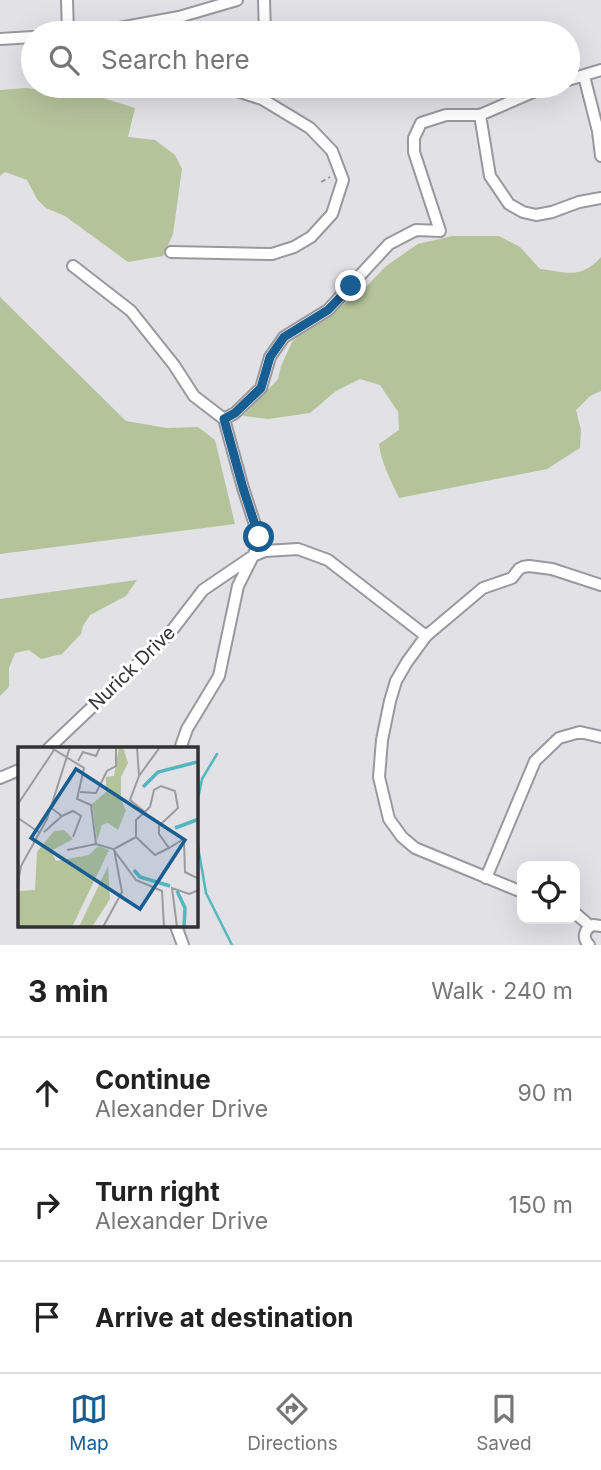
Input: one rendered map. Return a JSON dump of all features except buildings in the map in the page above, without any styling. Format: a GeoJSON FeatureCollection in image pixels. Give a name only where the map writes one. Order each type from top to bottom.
{"type":"FeatureCollection","features":[{"type":"Feature","properties":{"kind":"street"},"geometry":{"type":"LineString","coordinates":[[67,0],[68,21]]}},
{"type":"Feature","properties":{"kind":"street"},"geometry":{"type":"LineString","coordinates":[[157,21],[237,0]]}},
{"type":"Feature","properties":{"kind":"street"},"geometry":{"type":"LineString","coordinates":[[264,0],[265,21]]}},
{"type":"Feature","properties":{"kind":"street"},"geometry":{"type":"LineString","coordinates":[[0,39],[21,38]]}},
{"type":"Feature","properties":{"kind":"street"},"geometry":{"type":"LineString","coordinates":[[580,76],[601,70]]}},
{"type":"Feature","properties":{"kind":"street"},"geometry":{"type":"LineString","coordinates":[[584,75],[598,131],[601,156]]}},
{"type":"Feature","properties":{"kind":"street"},"geometry":{"type":"LineString","coordinates":[[171,252],[272,254],[294,247],[311,237],[332,214],[343,180],[332,151],[310,128],[259,98]]}},
{"type":"Feature","properties":{"kind":"street"},"geometry":{"type":"LineString","coordinates":[[224,419],[235,413],[261,388],[270,357],[284,337],[328,310],[389,244],[416,230],[440,231],[414,152],[414,138],[421,123],[446,115],[480,115],[519,98]]}},
{"type":"Feature","properties":{"kind":"street"},"geometry":{"type":"LineString","coordinates":[[480,115],[490,176],[509,204],[523,212],[536,215],[601,198]]}},
{"type":"Feature","properties":{"kind":"street"},"geometry":{"type":"LineString","coordinates":[[73,266],[131,311],[174,365],[194,396],[224,419],[259,537],[259,544],[238,586],[219,676],[187,729],[181,747]]}},
{"type":"Feature","properties":{"kind":"street","name":"Nurick Drive"},"geometry":{"type":"LineString","coordinates":[[50,747],[170,633],[203,590],[253,556],[265,551],[298,549],[328,560],[426,636]]}},
{"type":"Feature","properties":{"kind":"street"},"geometry":{"type":"LineString","coordinates":[[517,890],[415,848],[389,819],[379,777],[382,740],[396,681],[426,636],[483,588],[512,579],[523,566],[552,569],[601,585]]}},
{"type":"Feature","properties":{"kind":"street"},"geometry":{"type":"LineString","coordinates":[[486,878],[535,761],[559,738],[580,732],[601,737]]}},
{"type":"Feature","properties":{"kind":"street"},"geometry":{"type":"LineString","coordinates":[[0,778],[18,770]]}},
{"type":"Feature","properties":{"kind":"street"},"geometry":{"type":"LineString","coordinates":[[580,916],[595,926],[585,932],[586,944]]}},
{"type":"Feature","properties":{"kind":"street"},"geometry":{"type":"LineString","coordinates":[[177,928],[183,945]]}},
{"type":"Feature","properties":{"kind":"green space"},"geometry":{"type":"Polygon","coordinates":[[[21,88],[21,98],[103,98],[135,108],[128,137],[155,140],[175,155],[182,169],[173,234],[163,256],[128,262],[65,216],[46,208],[37,199],[27,180],[5,172],[0,176],[0,90],[21,88]]]}},
{"type":"Feature","properties":{"kind":"green space"},"geometry":{"type":"Polygon","coordinates":[[[452,236],[499,236],[520,247],[540,269],[558,272],[580,272],[601,257],[601,391],[590,396],[576,410],[581,430],[580,448],[547,469],[399,498],[384,465],[379,444],[399,430],[398,412],[380,385],[360,379],[336,391],[310,413],[268,419],[243,416],[278,379],[292,342],[308,326],[362,291],[386,266],[418,244],[452,236]]]}},
{"type":"Feature","properties":{"kind":"green space"},"geometry":{"type":"Polygon","coordinates":[[[0,297],[126,421],[167,428],[198,427],[215,440],[235,524],[0,554],[0,297]]]}},
{"type":"Feature","properties":{"kind":"green space"},"geometry":{"type":"Polygon","coordinates":[[[137,580],[126,596],[90,615],[81,634],[62,654],[41,659],[29,650],[15,653],[9,668],[9,687],[0,696],[0,599],[137,580]]]}},
{"type":"Feature","properties":{"kind":"waterway"},"geometry":{"type":"LineString","coordinates":[[198,799],[202,779],[217,754]]}},
{"type":"Feature","properties":{"kind":"waterway"},"geometry":{"type":"LineString","coordinates":[[198,847],[206,893],[232,945]]}},
{"type":"Feature","properties":{"kind":"route"},"geometry":{"type":"LineString","coordinates":[[259,537],[224,419],[235,413],[261,388],[270,357],[284,337],[328,310],[351,286]]}}]}
